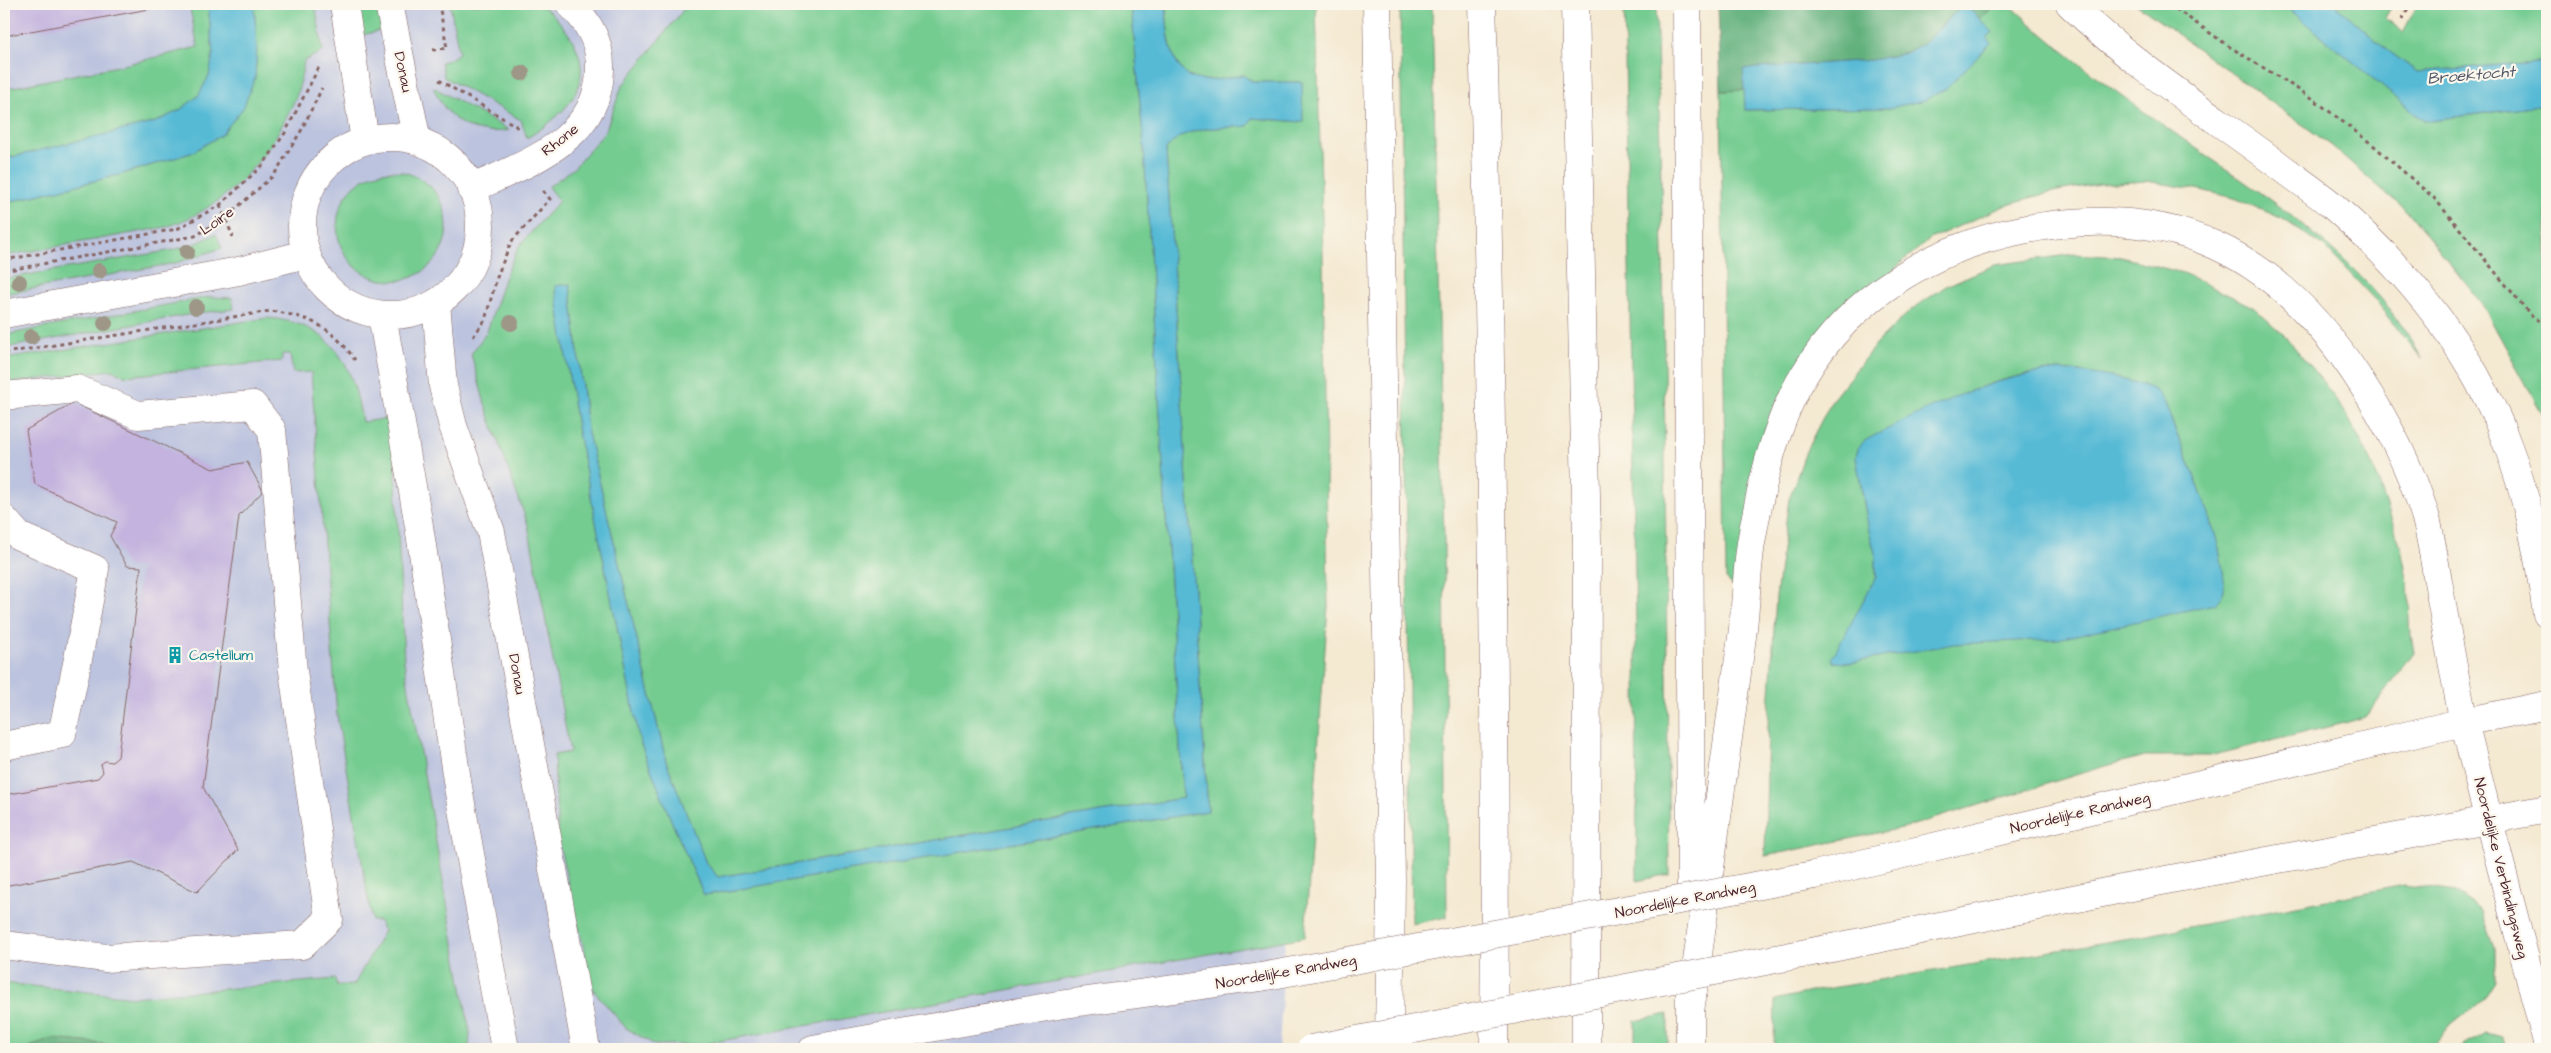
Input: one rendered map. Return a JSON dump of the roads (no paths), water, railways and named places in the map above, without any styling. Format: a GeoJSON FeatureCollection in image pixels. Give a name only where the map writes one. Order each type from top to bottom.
{"type":"FeatureCollection","features":[{"type":"Feature","properties":{"kind":"main road"},"geometry":{"type":"LineString","coordinates":[[344,4],[365,141]]}},
{"type":"Feature","properties":{"kind":"main road","name":"Donau"},"geometry":{"type":"LineString","coordinates":[[390,4],[417,141]]}},
{"type":"Feature","properties":{"kind":"main road","name":"Rhone"},"geometry":{"type":"LineString","coordinates":[[471,188],[553,149],[574,133],[588,115],[600,84],[601,64],[595,38],[588,24],[570,4]]}},
{"type":"Feature","properties":{"kind":"main road"},"geometry":{"type":"LineString","coordinates":[[1377,4],[1391,880],[1389,1049]]}},
{"type":"Feature","properties":{"kind":"main road"},"geometry":{"type":"LineString","coordinates":[[1482,4],[1486,108],[1492,542],[1495,894],[1494,1049]]}},
{"type":"Feature","properties":{"kind":"main road"},"geometry":{"type":"LineString","coordinates":[[1575,4],[1587,540],[1586,1049]]}},
{"type":"Feature","properties":{"kind":"main road"},"geometry":{"type":"LineString","coordinates":[[1687,4],[1693,807],[1690,1049]]}},
{"type":"Feature","properties":{"kind":"main road"},"geometry":{"type":"LineString","coordinates":[[2070,4],[2133,59],[2332,206],[2397,268],[2439,317],[2468,362],[2509,447],[2524,496],[2547,614]]}},
{"type":"Feature","properties":{"kind":"main road"},"geometry":{"type":"LineString","coordinates":[[391,137],[417,141],[444,154],[464,176],[471,188],[476,201],[479,220],[475,253],[464,276],[436,303],[410,313],[382,315],[354,307],[330,291],[312,268],[306,254],[302,219],[305,202],[312,185],[334,157],[365,141],[391,137]]}},
{"type":"Feature","properties":{"kind":"main road","name":"Noordelijke Verbindingsweg"},"geometry":{"type":"LineString","coordinates":[[1690,1012],[1743,632],[1751,543],[1771,454],[1790,402],[1803,376],[1820,351],[1868,301],[1918,265],[1956,248],[1993,236],[2048,225],[2101,220],[2132,222],[2165,228],[2229,252],[2255,265],[2277,282],[2323,329],[2348,362],[2385,423],[2411,478],[2426,519],[2464,722],[2547,1043]]}},
{"type":"Feature","properties":{"kind":"main road"},"geometry":{"type":"LineString","coordinates":[[4,314],[239,271],[306,254]]}},
{"type":"Feature","properties":{"kind":"main road","name":"Donau"},"geometry":{"type":"LineString","coordinates":[[436,303],[443,386],[453,426],[492,532],[586,1049]]}},
{"type":"Feature","properties":{"kind":"main road"},"geometry":{"type":"LineString","coordinates":[[382,315],[419,526],[458,787],[505,1049]]}},
{"type":"Feature","properties":{"kind":"main road"},"geometry":{"type":"LineString","coordinates":[[4,396],[76,389],[138,415],[253,405],[272,430],[293,671],[329,919],[302,945],[106,958],[4,945]]}},
{"type":"Feature","properties":{"kind":"main road"},"geometry":{"type":"LineString","coordinates":[[4,519],[19,536],[95,569],[62,734],[4,746]]}},
{"type":"Feature","properties":{"kind":"main road","name":"Noordelijke Randweg"},"geometry":{"type":"LineString","coordinates":[[813,1049],[1058,1005],[1262,978],[1814,875],[2464,722],[2547,705]]}},
{"type":"Feature","properties":{"kind":"main road"},"geometry":{"type":"LineString","coordinates":[[1312,1049],[1818,951],[2171,879],[2547,809]]}},
{"type":"Feature","properties":{"kind":"main road"},"geometry":{"type":"LineString","coordinates":[[1369,1049],[1391,880]]}},
{"type":"Feature","properties":{"kind":"water"},"geometry":{"type":"Polygon","coordinates":[[[208,4],[254,4],[257,47],[255,78],[243,108],[221,135],[191,153],[119,175],[4,203],[4,159],[156,122],[180,110],[198,96],[209,76],[213,54],[208,4]]]}},
{"type":"Feature","properties":{"kind":"water"},"geometry":{"type":"Polygon","coordinates":[[[1131,4],[1166,4],[1167,26],[1172,51],[1183,72],[1192,78],[1214,80],[1243,75],[1252,82],[1302,82],[1303,122],[1252,118],[1248,126],[1203,129],[1192,132],[1173,142],[1166,150],[1208,811],[704,895],[671,820],[640,742],[577,427],[555,286],[570,284],[587,429],[666,761],[706,863],[718,877],[1183,798],[1144,148],[1131,4]]]}},
{"type":"Feature","properties":{"kind":"water"},"geometry":{"type":"Polygon","coordinates":[[[1964,4],[1993,32],[1986,38],[1991,43],[1947,88],[1925,100],[1890,108],[1745,110],[1743,69],[1872,60],[1906,53],[1924,43],[1964,4]]]}},
{"type":"Feature","properties":{"kind":"water","name":"Broektocht"},"geometry":{"type":"Polygon","coordinates":[[[2283,4],[2335,4],[2382,46],[2417,72],[2547,61],[2547,105],[2424,121],[2283,4]]]}},
{"type":"Feature","properties":{"kind":"water"},"geometry":{"type":"Polygon","coordinates":[[[2062,370],[2140,384],[2151,388],[2161,396],[2198,485],[2213,528],[2223,570],[2224,590],[2220,598],[2215,604],[2058,639],[1954,644],[1850,663],[1834,662],[1832,658],[1876,577],[1876,557],[1869,531],[1856,457],[1859,446],[1866,440],[1937,405],[1985,386],[2035,373],[2062,370]]]}},
{"type":"Feature","properties":{"kind":"place","name":"Castellum"},"geometry":{"type":"Point","coordinates":[175,655]}}]}
